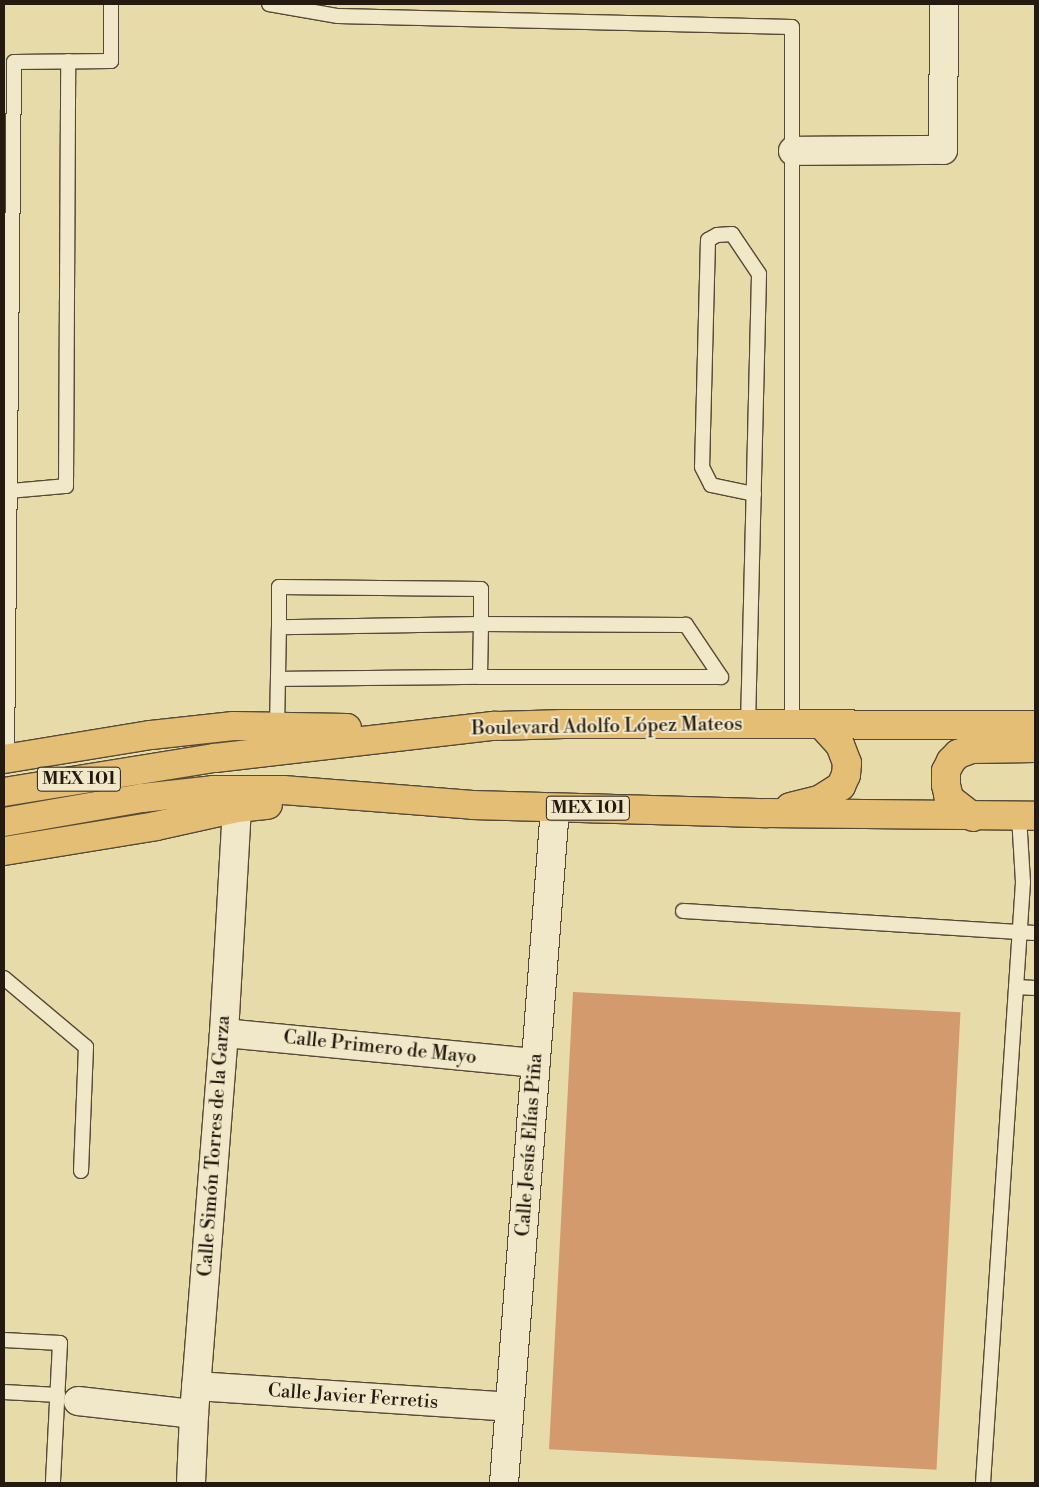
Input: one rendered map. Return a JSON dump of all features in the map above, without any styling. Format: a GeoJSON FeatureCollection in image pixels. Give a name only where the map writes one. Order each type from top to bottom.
{"type":"FeatureCollection","features":[{"type":"Feature","properties":{"kind":"main road","name":"Boulevard Adolfo López Mateos"},"geometry":{"type":"LineString","coordinates":[[4,792],[154,766],[493,726],[748,724],[1035,725]]}},
{"type":"Feature","properties":{"kind":"main road"},"geometry":{"type":"LineString","coordinates":[[767,813],[819,800],[841,786],[846,775],[848,762],[840,745],[822,725]]}},
{"type":"Feature","properties":{"kind":"main road"},"geometry":{"type":"LineString","coordinates":[[6,758],[151,735],[234,726],[277,728],[493,726]]}},
{"type":"Feature","properties":{"kind":"main road"},"geometry":{"type":"LineString","coordinates":[[973,817],[949,798],[946,785],[946,771],[951,760],[958,754],[972,749],[1035,748]]}},
{"type":"Feature","properties":{"kind":"main road","name":"MEX 101"},"geometry":{"type":"LineString","coordinates":[[4,822],[142,798],[223,790],[283,790],[472,805],[555,808],[973,817],[1027,816]]}},
{"type":"Feature","properties":{"kind":"main road"},"geometry":{"type":"LineString","coordinates":[[4,852],[156,826],[237,808],[364,797]]}},
{"type":"Feature","properties":{"kind":"street"},"geometry":{"type":"LineString","coordinates":[[792,151],[943,150],[944,4]]}},
{"type":"Feature","properties":{"kind":"street","name":"Calle Simón Torres de la Garza"},"geometry":{"type":"LineString","coordinates":[[191,1483],[196,1386],[224,1033],[237,808]]}},
{"type":"Feature","properties":{"kind":"street","name":"Calle Jesús Elías Piña"},"geometry":{"type":"LineString","coordinates":[[504,1483],[555,808]]}},
{"type":"Feature","properties":{"kind":"street","name":"Calle Primero de Mayo"},"geometry":{"type":"LineString","coordinates":[[224,1033],[536,1064]]}},
{"type":"Feature","properties":{"kind":"street","name":"Calle Javier Ferretis"},"geometry":{"type":"LineString","coordinates":[[196,1386],[509,1407]]}},
{"type":"Feature","properties":{"kind":"street"},"geometry":{"type":"LineString","coordinates":[[68,1398],[194,1414]]}},
{"type":"Feature","properties":{"kind":"lane"},"geometry":{"type":"LineString","coordinates":[[6,758],[14,62],[111,61],[112,4]]}},
{"type":"Feature","properties":{"kind":"lane"},"geometry":{"type":"LineString","coordinates":[[269,4],[338,16],[792,27],[792,725]]}},
{"type":"Feature","properties":{"kind":"lane"},"geometry":{"type":"LineString","coordinates":[[10,491],[66,486],[68,62]]}},
{"type":"Feature","properties":{"kind":"lane"},"geometry":{"type":"LineString","coordinates":[[748,724],[754,494],[759,274],[732,234],[717,234],[708,240],[702,467],[711,485],[754,494]]}},
{"type":"Feature","properties":{"kind":"lane"},"geometry":{"type":"LineString","coordinates":[[277,728],[280,588],[481,589],[480,677]]}},
{"type":"Feature","properties":{"kind":"lane"},"geometry":{"type":"LineString","coordinates":[[278,627],[481,624],[686,625],[721,677],[278,679]]}},
{"type":"Feature","properties":{"kind":"lane"},"geometry":{"type":"LineString","coordinates":[[983,1483],[1020,932],[1029,882],[1027,816]]}},
{"type":"Feature","properties":{"kind":"lane"},"geometry":{"type":"LineString","coordinates":[[683,912],[1035,933]]}},
{"type":"Feature","properties":{"kind":"lane"},"geometry":{"type":"LineString","coordinates":[[4,978],[86,1047],[81,1171]]}},
{"type":"Feature","properties":{"kind":"lane"},"geometry":{"type":"LineString","coordinates":[[1016,987],[1035,988]]}},
{"type":"Feature","properties":{"kind":"lane"},"geometry":{"type":"LineString","coordinates":[[4,1340],[60,1344],[68,1398],[53,1483]]}},
{"type":"Feature","properties":{"kind":"lane"},"geometry":{"type":"LineString","coordinates":[[4,1392],[68,1398]]}},
{"type":"Feature","properties":{"kind":"building"},"geometry":{"type":"Polygon","coordinates":[[[573,992],[960,1012],[936,1470],[549,1449],[573,992]]]}}]}
